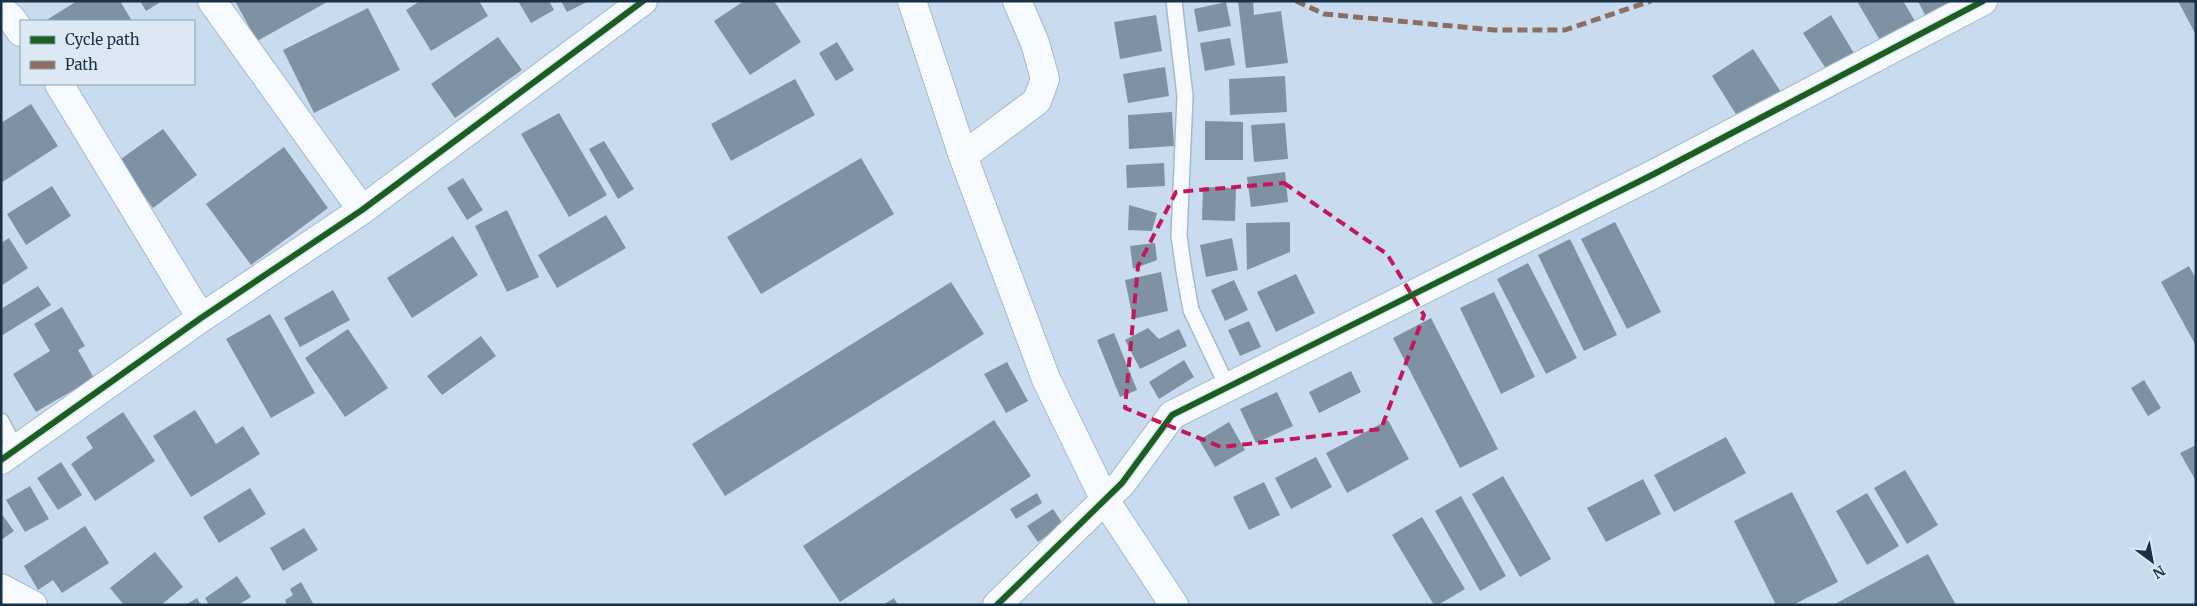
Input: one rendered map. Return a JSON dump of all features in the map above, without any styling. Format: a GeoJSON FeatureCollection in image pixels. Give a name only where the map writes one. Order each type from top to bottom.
{"type":"FeatureCollection","features":[{"type":"Feature","properties":{"kind":"street"},"geometry":{"type":"LineString","coordinates":[[212,1],[362,210]]}},
{"type":"Feature","properties":{"kind":"street"},"geometry":{"type":"LineString","coordinates":[[9,455],[201,318],[362,210],[643,1]]}},
{"type":"Feature","properties":{"kind":"street"},"geometry":{"type":"LineString","coordinates":[[912,1],[963,156],[1046,379],[1105,500],[1174,605]]}},
{"type":"Feature","properties":{"kind":"street"},"geometry":{"type":"LineString","coordinates":[[963,156],[1037,101],[1045,79],[1035,43],[1017,1]]}},
{"type":"Feature","properties":{"kind":"street"},"geometry":{"type":"LineString","coordinates":[[997,605],[1122,483],[1172,415],[1654,174],[1983,1]]}},
{"type":"Feature","properties":{"kind":"street"},"geometry":{"type":"LineString","coordinates":[[1,10],[11,18],[20,31]]}},
{"type":"Feature","properties":{"kind":"street"},"geometry":{"type":"LineString","coordinates":[[60,85],[201,318]]}},
{"type":"Feature","properties":{"kind":"lane"},"geometry":{"type":"LineString","coordinates":[[1174,1],[1185,96],[1179,236],[1182,262],[1191,310],[1227,386]]}},
{"type":"Feature","properties":{"kind":"lane"},"geometry":{"type":"LineString","coordinates":[[1,421],[9,455]]}},
{"type":"Feature","properties":{"kind":"highlighted area"},"geometry":{"type":"Polygon","coordinates":[[[1284,183],[1387,254],[1424,315],[1381,429],[1221,447],[1125,408],[1138,266],[1176,192],[1284,183]]]}},
{"type":"Feature","properties":{"kind":"building"},"geometry":{"type":"Polygon","coordinates":[[[77,1],[120,1],[131,20],[47,20],[77,1]]]}},
{"type":"Feature","properties":{"kind":"building"},"geometry":{"type":"Polygon","coordinates":[[[140,1],[162,1],[146,11],[140,1]]]}},
{"type":"Feature","properties":{"kind":"building"},"geometry":{"type":"Polygon","coordinates":[[[235,1],[329,1],[257,41],[235,1]]]}},
{"type":"Feature","properties":{"kind":"building"},"geometry":{"type":"Polygon","coordinates":[[[420,1],[479,1],[488,16],[431,51],[406,10],[420,1]]]}},
{"type":"Feature","properties":{"kind":"building"},"geometry":{"type":"Polygon","coordinates":[[[518,1],[549,1],[554,10],[531,23],[518,1]]]}},
{"type":"Feature","properties":{"kind":"building"},"geometry":{"type":"Polygon","coordinates":[[[561,1],[589,1],[567,12],[561,1]]]}},
{"type":"Feature","properties":{"kind":"building"},"geometry":{"type":"Polygon","coordinates":[[[744,1],[774,1],[801,42],[750,75],[714,21],[744,1]]]}},
{"type":"Feature","properties":{"kind":"building"},"geometry":{"type":"Polygon","coordinates":[[[1238,1],[1253,1],[1254,15],[1281,11],[1288,63],[1246,68],[1238,1]]]}},
{"type":"Feature","properties":{"kind":"building"},"geometry":{"type":"Polygon","coordinates":[[[1860,1],[1903,1],[1915,21],[1881,42],[1858,3],[1860,1]]]}},
{"type":"Feature","properties":{"kind":"building"},"geometry":{"type":"Polygon","coordinates":[[[1918,1],[1962,1],[1927,19],[1918,1]]]}},
{"type":"Feature","properties":{"kind":"building"},"geometry":{"type":"Polygon","coordinates":[[[2178,1],[2196,1],[2196,35],[2178,1]]]}},
{"type":"Feature","properties":{"kind":"building"},"geometry":{"type":"Polygon","coordinates":[[[1226,2],[1231,26],[1198,32],[1194,9],[1226,2]]]}},
{"type":"Feature","properties":{"kind":"building"},"geometry":{"type":"Polygon","coordinates":[[[368,8],[400,70],[314,113],[283,50],[368,8]]]}},
{"type":"Feature","properties":{"kind":"building"},"geometry":{"type":"Polygon","coordinates":[[[1156,15],[1162,51],[1120,59],[1114,22],[1156,15]]]}},
{"type":"Feature","properties":{"kind":"building"},"geometry":{"type":"Polygon","coordinates":[[[1831,15],[1855,55],[1828,72],[1803,33],[1831,15]]]}},
{"type":"Feature","properties":{"kind":"building"},"geometry":{"type":"Polygon","coordinates":[[[498,37],[522,70],[455,118],[431,84],[498,37]]]}},
{"type":"Feature","properties":{"kind":"building"},"geometry":{"type":"Polygon","coordinates":[[[1230,38],[1235,65],[1205,71],[1200,43],[1230,38]]]}},
{"type":"Feature","properties":{"kind":"building"},"geometry":{"type":"Polygon","coordinates":[[[837,42],[854,70],[836,81],[819,53],[837,42]]]}},
{"type":"Feature","properties":{"kind":"building"},"geometry":{"type":"Polygon","coordinates":[[[1753,49],[1781,92],[1739,119],[1712,76],[1753,49]]]}},
{"type":"Feature","properties":{"kind":"building"},"geometry":{"type":"Polygon","coordinates":[[[1165,67],[1169,96],[1128,103],[1123,74],[1165,67]]]}},
{"type":"Feature","properties":{"kind":"building"},"geometry":{"type":"Polygon","coordinates":[[[1285,76],[1287,112],[1230,115],[1229,79],[1285,76]]]}},
{"type":"Feature","properties":{"kind":"building"},"geometry":{"type":"Polygon","coordinates":[[[795,79],[815,115],[731,161],[711,124],[795,79]]]}},
{"type":"Feature","properties":{"kind":"building"},"geometry":{"type":"Polygon","coordinates":[[[31,104],[58,146],[1,183],[1,123],[31,104]]]}},
{"type":"Feature","properties":{"kind":"building"},"geometry":{"type":"Polygon","coordinates":[[[1172,112],[1174,146],[1129,149],[1128,115],[1172,112]]]}},
{"type":"Feature","properties":{"kind":"building"},"geometry":{"type":"Polygon","coordinates":[[[559,113],[607,195],[569,217],[521,134],[559,113]]]}},
{"type":"Feature","properties":{"kind":"building"},"geometry":{"type":"Polygon","coordinates":[[[1205,121],[1243,122],[1243,160],[1205,160],[1205,121]]]}},
{"type":"Feature","properties":{"kind":"building"},"geometry":{"type":"Polygon","coordinates":[[[1285,123],[1288,159],[1254,162],[1251,125],[1285,123]]]}},
{"type":"Feature","properties":{"kind":"building"},"geometry":{"type":"Polygon","coordinates":[[[163,129],[197,175],[153,208],[118,161],[163,129]]]}},
{"type":"Feature","properties":{"kind":"building"},"geometry":{"type":"Polygon","coordinates":[[[604,141],[634,189],[618,199],[589,149],[604,141]]]}},
{"type":"Feature","properties":{"kind":"building"},"geometry":{"type":"Polygon","coordinates":[[[284,147],[328,208],[251,265],[206,204],[284,147]]]}},
{"type":"Feature","properties":{"kind":"building"},"geometry":{"type":"Polygon","coordinates":[[[861,158],[894,214],[761,294],[727,237],[861,158]]]}},
{"type":"Feature","properties":{"kind":"building"},"geometry":{"type":"Polygon","coordinates":[[[1164,163],[1165,186],[1127,188],[1126,165],[1164,163]]]}},
{"type":"Feature","properties":{"kind":"building"},"geometry":{"type":"Polygon","coordinates":[[[1285,172],[1288,202],[1251,207],[1247,177],[1285,172]]]}},
{"type":"Feature","properties":{"kind":"building"},"geometry":{"type":"Polygon","coordinates":[[[463,178],[483,210],[467,220],[447,188],[463,178]]]}},
{"type":"Feature","properties":{"kind":"building"},"geometry":{"type":"Polygon","coordinates":[[[52,186],[71,216],[26,245],[7,214],[52,186]]]}},
{"type":"Feature","properties":{"kind":"building"},"geometry":{"type":"Polygon","coordinates":[[[1203,187],[1236,188],[1235,221],[1202,220],[1203,187]]]}},
{"type":"Feature","properties":{"kind":"building"},"geometry":{"type":"Polygon","coordinates":[[[1129,205],[1157,213],[1152,231],[1128,230],[1129,205]]]}},
{"type":"Feature","properties":{"kind":"building"},"geometry":{"type":"Polygon","coordinates":[[[507,210],[539,277],[507,292],[475,226],[507,210]]]}},
{"type":"Feature","properties":{"kind":"building"},"geometry":{"type":"Polygon","coordinates":[[[606,215],[626,248],[557,288],[538,255],[606,215]]]}},
{"type":"Feature","properties":{"kind":"building"},"geometry":{"type":"Polygon","coordinates":[[[1290,222],[1290,252],[1247,270],[1246,223],[1290,222]]]}},
{"type":"Feature","properties":{"kind":"building"},"geometry":{"type":"Polygon","coordinates":[[[1615,222],[1661,312],[1627,329],[1581,239],[1615,222]]]}},
{"type":"Feature","properties":{"kind":"building"},"geometry":{"type":"Polygon","coordinates":[[[453,236],[478,275],[412,318],[387,278],[453,236]]]}},
{"type":"Feature","properties":{"kind":"building"},"geometry":{"type":"Polygon","coordinates":[[[9,238],[28,268],[1,286],[1,243],[9,238]]]}},
{"type":"Feature","properties":{"kind":"building"},"geometry":{"type":"Polygon","coordinates":[[[1232,238],[1238,270],[1206,277],[1200,245],[1232,238]]]}},
{"type":"Feature","properties":{"kind":"building"},"geometry":{"type":"Polygon","coordinates":[[[1570,239],[1617,335],[1584,351],[1538,255],[1570,239]]]}},
{"type":"Feature","properties":{"kind":"building"},"geometry":{"type":"Polygon","coordinates":[[[1155,243],[1157,260],[1133,269],[1130,246],[1155,243]]]}},
{"type":"Feature","properties":{"kind":"building"},"geometry":{"type":"Polygon","coordinates":[[[1528,263],[1577,358],[1546,374],[1497,279],[1528,263]]]}},
{"type":"Feature","properties":{"kind":"building"},"geometry":{"type":"Polygon","coordinates":[[[2189,266],[2196,279],[2196,346],[2161,282],[2189,266]]]}},
{"type":"Feature","properties":{"kind":"building"},"geometry":{"type":"Polygon","coordinates":[[[1161,272],[1168,311],[1133,319],[1125,280],[1161,272]]]}},
{"type":"Feature","properties":{"kind":"building"},"geometry":{"type":"Polygon","coordinates":[[[1296,274],[1315,313],[1276,332],[1257,292],[1296,274]]]}},
{"type":"Feature","properties":{"kind":"building"},"geometry":{"type":"Polygon","coordinates":[[[1234,280],[1248,310],[1225,321],[1211,290],[1234,280]]]}},
{"type":"Feature","properties":{"kind":"building"},"geometry":{"type":"Polygon","coordinates":[[[951,282],[984,334],[725,496],[692,444],[951,282]]]}},
{"type":"Feature","properties":{"kind":"building"},"geometry":{"type":"Polygon","coordinates":[[[38,286],[51,305],[1,336],[1,309],[38,286]]]}},
{"type":"Feature","properties":{"kind":"building"},"geometry":{"type":"Polygon","coordinates":[[[333,290],[350,320],[300,347],[284,318],[333,290]]]}},
{"type":"Feature","properties":{"kind":"building"},"geometry":{"type":"Polygon","coordinates":[[[1494,292],[1535,377],[1501,394],[1460,308],[1494,292]]]}},
{"type":"Feature","properties":{"kind":"building"},"geometry":{"type":"Polygon","coordinates":[[[62,307],[85,346],[78,350],[94,378],[36,412],[13,374],[50,351],[34,324],[62,307]]]}},
{"type":"Feature","properties":{"kind":"building"},"geometry":{"type":"Polygon","coordinates":[[[270,314],[315,393],[271,418],[226,339],[270,314]]]}},
{"type":"Feature","properties":{"kind":"building"},"geometry":{"type":"Polygon","coordinates":[[[1431,318],[1498,449],[1460,468],[1393,338],[1431,318]]]}},
{"type":"Feature","properties":{"kind":"building"},"geometry":{"type":"Polygon","coordinates":[[[1249,321],[1261,347],[1240,356],[1228,330],[1249,321]]]}},
{"type":"Feature","properties":{"kind":"building"},"geometry":{"type":"Polygon","coordinates":[[[1148,328],[1159,339],[1179,329],[1187,346],[1140,369],[1125,340],[1148,328]]]}},
{"type":"Feature","properties":{"kind":"building"},"geometry":{"type":"Polygon","coordinates":[[[348,329],[388,388],[345,417],[305,358],[348,329]]]}},
{"type":"Feature","properties":{"kind":"building"},"geometry":{"type":"Polygon","coordinates":[[[1114,333],[1137,390],[1120,397],[1097,340],[1114,333]]]}},
{"type":"Feature","properties":{"kind":"building"},"geometry":{"type":"Polygon","coordinates":[[[481,336],[496,356],[442,395],[427,376],[481,336]]]}},
{"type":"Feature","properties":{"kind":"building"},"geometry":{"type":"Polygon","coordinates":[[[1184,360],[1194,377],[1159,399],[1149,382],[1184,360]]]}},
{"type":"Feature","properties":{"kind":"building"},"geometry":{"type":"Polygon","coordinates":[[[1007,362],[1028,401],[1006,413],[984,374],[1007,362]]]}},
{"type":"Feature","properties":{"kind":"building"},"geometry":{"type":"Polygon","coordinates":[[[1351,371],[1361,392],[1319,413],[1309,392],[1351,371]]]}},
{"type":"Feature","properties":{"kind":"building"},"geometry":{"type":"Polygon","coordinates":[[[2144,380],[2161,408],[2148,416],[2131,388],[2144,380]]]}},
{"type":"Feature","properties":{"kind":"building"},"geometry":{"type":"Polygon","coordinates":[[[1277,392],[1293,426],[1256,443],[1240,409],[1277,392]]]}},
{"type":"Feature","properties":{"kind":"building"},"geometry":{"type":"Polygon","coordinates":[[[195,410],[216,444],[243,426],[260,454],[191,497],[153,436],[195,410]]]}},
{"type":"Feature","properties":{"kind":"building"},"geometry":{"type":"Polygon","coordinates":[[[123,412],[155,461],[95,501],[71,464],[93,448],[86,437],[123,412]]]}},
{"type":"Feature","properties":{"kind":"building"},"geometry":{"type":"Polygon","coordinates":[[[994,420],[1031,476],[840,602],[803,546],[994,420]]]}},
{"type":"Feature","properties":{"kind":"building"},"geometry":{"type":"Polygon","coordinates":[[[1388,420],[1409,459],[1347,493],[1326,453],[1388,420]]]}},
{"type":"Feature","properties":{"kind":"building"},"geometry":{"type":"Polygon","coordinates":[[[1229,422],[1245,450],[1215,467],[1199,440],[1229,422]]]}},
{"type":"Feature","properties":{"kind":"building"},"geometry":{"type":"Polygon","coordinates":[[[1726,437],[1746,473],[1674,512],[1654,475],[1726,437]]]}},
{"type":"Feature","properties":{"kind":"building"},"geometry":{"type":"Polygon","coordinates":[[[2196,445],[2196,481],[2180,453],[2196,445]]]}},
{"type":"Feature","properties":{"kind":"building"},"geometry":{"type":"Polygon","coordinates":[[[1316,457],[1332,487],[1291,509],[1275,478],[1316,457]]]}},
{"type":"Feature","properties":{"kind":"building"},"geometry":{"type":"Polygon","coordinates":[[[61,462],[82,495],[58,510],[37,478],[61,462]]]}},
{"type":"Feature","properties":{"kind":"building"},"geometry":{"type":"Polygon","coordinates":[[[1905,470],[1938,525],[1907,544],[1874,488],[1905,470]]]}},
{"type":"Feature","properties":{"kind":"building"},"geometry":{"type":"Polygon","coordinates":[[[1503,476],[1551,559],[1520,577],[1472,494],[1503,476]]]}},
{"type":"Feature","properties":{"kind":"building"},"geometry":{"type":"Polygon","coordinates":[[[1643,479],[1661,514],[1606,542],[1587,508],[1643,479]]]}},
{"type":"Feature","properties":{"kind":"building"},"geometry":{"type":"Polygon","coordinates":[[[1264,482],[1280,515],[1249,530],[1233,497],[1264,482]]]}},
{"type":"Feature","properties":{"kind":"building"},"geometry":{"type":"Polygon","coordinates":[[[30,486],[49,519],[25,532],[6,500],[30,486]]]}},
{"type":"Feature","properties":{"kind":"building"},"geometry":{"type":"Polygon","coordinates":[[[250,488],[266,514],[219,543],[203,517],[250,488]]]}},
{"type":"Feature","properties":{"kind":"building"},"geometry":{"type":"Polygon","coordinates":[[[1792,492],[1838,582],[1793,605],[1776,605],[1734,521],[1792,492]]]}},
{"type":"Feature","properties":{"kind":"building"},"geometry":{"type":"Polygon","coordinates":[[[1037,493],[1042,503],[1016,519],[1010,509],[1037,493]]]}},
{"type":"Feature","properties":{"kind":"building"},"geometry":{"type":"Polygon","coordinates":[[[1867,493],[1899,546],[1867,565],[1836,511],[1867,493]]]}},
{"type":"Feature","properties":{"kind":"building"},"geometry":{"type":"Polygon","coordinates":[[[1461,496],[1506,576],[1480,591],[1435,511],[1461,496]]]}},
{"type":"Feature","properties":{"kind":"building"},"geometry":{"type":"Polygon","coordinates":[[[1053,509],[1063,524],[1038,542],[1027,526],[1053,509]]]}},
{"type":"Feature","properties":{"kind":"building"},"geometry":{"type":"Polygon","coordinates":[[[1,513],[14,531],[1,540],[1,513]]]}},
{"type":"Feature","properties":{"kind":"building"},"geometry":{"type":"Polygon","coordinates":[[[1422,517],[1465,589],[1438,605],[1434,605],[1392,535],[1422,517]]]}},
{"type":"Feature","properties":{"kind":"building"},"geometry":{"type":"Polygon","coordinates":[[[85,526],[109,563],[62,593],[53,580],[38,590],[24,566],[85,526]]]}},
{"type":"Feature","properties":{"kind":"building"},"geometry":{"type":"Polygon","coordinates":[[[304,528],[318,550],[283,571],[270,548],[304,528]]]}},
{"type":"Feature","properties":{"kind":"building"},"geometry":{"type":"Polygon","coordinates":[[[155,552],[183,587],[161,605],[124,605],[110,588],[155,552]]]}},
{"type":"Feature","properties":{"kind":"building"},"geometry":{"type":"Polygon","coordinates":[[[1928,554],[1956,605],[1833,605],[1928,554]]]}},
{"type":"Feature","properties":{"kind":"building"},"geometry":{"type":"Polygon","coordinates":[[[237,576],[251,597],[238,605],[209,605],[205,598],[237,576]]]}},
{"type":"Feature","properties":{"kind":"building"},"geometry":{"type":"Polygon","coordinates":[[[301,582],[314,605],[287,605],[285,600],[293,595],[290,589],[301,582]]]}},
{"type":"Feature","properties":{"kind":"building"},"geometry":{"type":"Polygon","coordinates":[[[197,598],[201,605],[185,605],[197,598]]]}},
{"type":"Feature","properties":{"kind":"building"},"geometry":{"type":"Polygon","coordinates":[[[894,598],[898,605],[883,605],[894,598]]]}},
{"type":"Feature","properties":{"kind":"marked path"},"geometry":{"type":"LineString","coordinates":[[1296,1],[1324,14],[1494,30],[1565,30],[1651,1]]}},
{"type":"Feature","properties":{"kind":"cycle path"},"geometry":{"type":"LineString","coordinates":[[1,460],[201,318],[362,210],[643,1]]}},
{"type":"Feature","properties":{"kind":"cycle path"},"geometry":{"type":"LineString","coordinates":[[997,605],[1122,483],[1172,415],[1654,174],[1983,1]]}}]}
